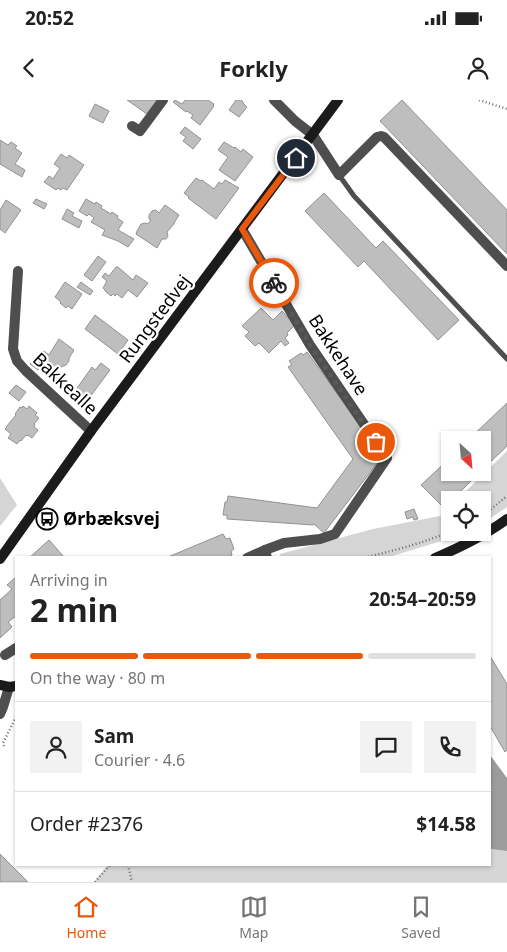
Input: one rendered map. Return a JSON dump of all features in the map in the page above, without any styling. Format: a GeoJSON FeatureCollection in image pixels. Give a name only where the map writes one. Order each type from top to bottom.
{"type":"FeatureCollection","features":[{"type":"Feature","properties":{"kind":"main road","name":"Rungstedvej"},"geometry":{"type":"LineString","coordinates":[[0,559],[91,431],[338,100]]}},
{"type":"Feature","properties":{"kind":"main road"},"geometry":{"type":"LineString","coordinates":[[440,556],[490,532],[507,519]]}},
{"type":"Feature","properties":{"kind":"street"},"geometry":{"type":"LineString","coordinates":[[132,126],[140,131],[163,100]]}},
{"type":"Feature","properties":{"kind":"street"},"geometry":{"type":"LineString","coordinates":[[274,100],[312,135],[339,175],[377,137],[384,137],[507,266]]}},
{"type":"Feature","properties":{"kind":"street","name":"Bakkehave"},"geometry":{"type":"LineString","coordinates":[[242,229],[310,345],[387,458],[335,534],[320,539],[284,543],[266,554]]}},
{"type":"Feature","properties":{"kind":"street","name":"Bakkealle"},"geometry":{"type":"LineString","coordinates":[[18,271],[13,349],[17,361],[91,431]]}},
{"type":"Feature","properties":{"kind":"street"},"geometry":{"type":"LineString","coordinates":[[5,655],[15,649]]}},
{"type":"Feature","properties":{"kind":"street"},"geometry":{"type":"LineString","coordinates":[[0,714],[4,707],[8,686]]}},
{"type":"Feature","properties":{"kind":"lane"},"geometry":{"type":"LineString","coordinates":[[339,175],[354,196],[507,359]]}},
{"type":"Feature","properties":{"kind":"path"},"geometry":{"type":"LineString","coordinates":[[479,100],[507,109]]}},
{"type":"Feature","properties":{"kind":"path"},"geometry":{"type":"LineString","coordinates":[[491,509],[507,496]]}},
{"type":"Feature","properties":{"kind":"path"},"geometry":{"type":"LineString","coordinates":[[372,556],[441,534]]}},
{"type":"Feature","properties":{"kind":"path"},"geometry":{"type":"LineString","coordinates":[[4,746],[3,744],[15,719]]}},
{"type":"Feature","properties":{"kind":"path"},"geometry":{"type":"LineString","coordinates":[[96,882],[109,866]]}},
{"type":"Feature","properties":{"kind":"path"},"geometry":{"type":"LineString","coordinates":[[128,866],[132,882]]}},
{"type":"Feature","properties":{"kind":"shaded area"},"geometry":{"type":"Polygon","coordinates":[[[507,451],[507,507],[491,518],[491,491],[466,491],[476,481],[491,481],[491,467],[507,451]]]}},
{"type":"Feature","properties":{"kind":"shaded area"},"geometry":{"type":"Polygon","coordinates":[[[0,478],[17,505],[0,526],[0,478]]]}},
{"type":"Feature","properties":{"kind":"shaded area"},"geometry":{"type":"Polygon","coordinates":[[[441,515],[442,541],[392,556],[280,556],[280,554],[373,529],[441,515]]]}},
{"type":"Feature","properties":{"kind":"shaded area"},"geometry":{"type":"Polygon","coordinates":[[[491,756],[507,778],[507,851],[491,849],[491,756]]]}},
{"type":"Feature","properties":{"kind":"shaded area"},"geometry":{"type":"Polygon","coordinates":[[[491,849],[507,851],[507,882],[94,882],[107,866],[491,866],[491,849]]]}},
{"type":"Feature","properties":{"kind":"building"},"geometry":{"type":"Polygon","coordinates":[[[127,100],[157,100],[147,114],[127,100]]]}},
{"type":"Feature","properties":{"kind":"building"},"geometry":{"type":"Polygon","coordinates":[[[175,100],[182,104],[185,100],[208,100],[214,106],[200,125],[191,118],[193,115],[173,102],[175,100]]]}},
{"type":"Feature","properties":{"kind":"building"},"geometry":{"type":"Polygon","coordinates":[[[236,100],[241,100],[247,107],[239,117],[229,110],[236,100]]]}},
{"type":"Feature","properties":{"kind":"building"},"geometry":{"type":"Polygon","coordinates":[[[402,100],[507,210],[507,254],[380,121],[402,100]]]}},
{"type":"Feature","properties":{"kind":"building"},"geometry":{"type":"Polygon","coordinates":[[[95,104],[109,111],[103,123],[89,116],[95,104]]]}},
{"type":"Feature","properties":{"kind":"building"},"geometry":{"type":"Polygon","coordinates":[[[185,127],[201,139],[193,149],[183,141],[186,137],[180,133],[185,127]]]}},
{"type":"Feature","properties":{"kind":"building"},"geometry":{"type":"Polygon","coordinates":[[[0,140],[8,145],[11,142],[22,153],[15,164],[25,170],[22,177],[0,164],[0,140]]]}},
{"type":"Feature","properties":{"kind":"building"},"geometry":{"type":"Polygon","coordinates":[[[224,142],[241,152],[243,149],[253,157],[235,181],[219,170],[228,157],[218,150],[224,142]]]}},
{"type":"Feature","properties":{"kind":"building"},"geometry":{"type":"Polygon","coordinates":[[[61,154],[67,158],[69,155],[84,165],[67,190],[58,188],[56,190],[44,182],[49,176],[53,179],[60,168],[54,164],[61,154]]]}},
{"type":"Feature","properties":{"kind":"building"},"geometry":{"type":"Polygon","coordinates":[[[196,178],[214,189],[219,182],[222,184],[225,180],[239,188],[216,219],[184,193],[196,178]]]}},
{"type":"Feature","properties":{"kind":"building"},"geometry":{"type":"Polygon","coordinates":[[[324,193],[376,248],[383,241],[459,320],[438,340],[364,261],[358,267],[305,211],[324,193]]]}},
{"type":"Feature","properties":{"kind":"building"},"geometry":{"type":"Polygon","coordinates":[[[36,199],[47,204],[44,209],[33,203],[36,199]]]}},
{"type":"Feature","properties":{"kind":"building"},"geometry":{"type":"Polygon","coordinates":[[[86,199],[95,204],[96,202],[102,206],[101,208],[118,216],[117,218],[123,222],[118,230],[134,239],[128,247],[102,235],[105,230],[91,222],[94,218],[89,214],[87,216],[79,211],[86,199]]]}},
{"type":"Feature","properties":{"kind":"building"},"geometry":{"type":"Polygon","coordinates":[[[6,200],[21,210],[5,233],[0,229],[0,210],[6,200]]]}},
{"type":"Feature","properties":{"kind":"building"},"geometry":{"type":"Polygon","coordinates":[[[165,205],[179,215],[167,232],[168,236],[166,239],[162,239],[157,248],[136,234],[141,224],[148,224],[151,220],[149,215],[152,211],[156,210],[159,213],[165,205]]]}},
{"type":"Feature","properties":{"kind":"building"},"geometry":{"type":"Polygon","coordinates":[[[67,209],[74,213],[72,216],[82,221],[79,228],[62,219],[67,209]]]}},
{"type":"Feature","properties":{"kind":"building"},"geometry":{"type":"Polygon","coordinates":[[[98,256],[106,262],[92,281],[84,275],[98,256]]]}},
{"type":"Feature","properties":{"kind":"building"},"geometry":{"type":"Polygon","coordinates":[[[116,267],[133,280],[136,275],[148,283],[137,297],[128,290],[122,298],[117,294],[111,296],[105,291],[103,288],[107,281],[102,277],[105,273],[109,276],[116,267]]]}},
{"type":"Feature","properties":{"kind":"building"},"geometry":{"type":"Polygon","coordinates":[[[65,282],[82,294],[72,309],[68,306],[66,308],[55,297],[65,282]]]}},
{"type":"Feature","properties":{"kind":"building"},"geometry":{"type":"Polygon","coordinates":[[[81,282],[93,291],[90,295],[77,287],[81,282]]]}},
{"type":"Feature","properties":{"kind":"building"},"geometry":{"type":"Polygon","coordinates":[[[261,308],[273,320],[282,311],[295,325],[285,338],[289,343],[285,346],[281,341],[269,353],[259,343],[255,346],[245,336],[249,332],[242,326],[261,308]]]}},
{"type":"Feature","properties":{"kind":"building"},"geometry":{"type":"Polygon","coordinates":[[[95,315],[128,340],[118,354],[85,329],[95,315]]]}},
{"type":"Feature","properties":{"kind":"building"},"geometry":{"type":"Polygon","coordinates":[[[59,339],[74,350],[69,361],[57,373],[43,363],[38,370],[30,364],[36,357],[39,359],[44,351],[49,355],[59,339]]]}},
{"type":"Feature","properties":{"kind":"building"},"geometry":{"type":"Polygon","coordinates":[[[307,352],[373,443],[367,447],[381,458],[324,533],[314,524],[227,519],[227,515],[223,515],[228,496],[317,508],[353,459],[288,367],[292,365],[289,361],[301,353],[303,355],[307,352]]]}},
{"type":"Feature","properties":{"kind":"building"},"geometry":{"type":"Polygon","coordinates":[[[101,363],[110,370],[87,401],[82,398],[78,404],[70,398],[92,367],[95,370],[101,363]]]}},
{"type":"Feature","properties":{"kind":"building"},"geometry":{"type":"Polygon","coordinates":[[[16,385],[26,392],[19,401],[9,393],[16,385]]]}},
{"type":"Feature","properties":{"kind":"building"},"geometry":{"type":"Polygon","coordinates":[[[507,403],[507,446],[491,461],[491,431],[477,431],[507,403]]]}},
{"type":"Feature","properties":{"kind":"building"},"geometry":{"type":"Polygon","coordinates":[[[23,406],[27,409],[29,406],[37,413],[35,415],[39,418],[34,427],[38,430],[32,438],[26,435],[17,444],[8,438],[11,434],[5,429],[20,407],[22,408],[23,406]]]}},
{"type":"Feature","properties":{"kind":"building"},"geometry":{"type":"Polygon","coordinates":[[[441,466],[441,481],[471,481],[461,491],[441,491],[441,505],[421,485],[441,466]]]}},
{"type":"Feature","properties":{"kind":"building"},"geometry":{"type":"Polygon","coordinates":[[[414,509],[418,519],[414,520],[413,517],[407,519],[405,512],[414,509]]]}},
{"type":"Feature","properties":{"kind":"building"},"geometry":{"type":"Polygon","coordinates":[[[223,534],[226,539],[230,538],[234,549],[231,551],[232,555],[230,556],[170,556],[223,534]]]}},
{"type":"Feature","properties":{"kind":"building"},"geometry":{"type":"Polygon","coordinates":[[[49,540],[63,556],[31,556],[49,540]]]}},
{"type":"Feature","properties":{"kind":"building"},"geometry":{"type":"Polygon","coordinates":[[[15,578],[15,617],[8,622],[12,627],[0,638],[0,600],[12,589],[7,585],[15,578]]]}},
{"type":"Feature","properties":{"kind":"building"},"geometry":{"type":"Polygon","coordinates":[[[491,658],[507,684],[507,750],[505,752],[491,728],[491,658]]]}},
{"type":"Feature","properties":{"kind":"building"},"geometry":{"type":"Polygon","coordinates":[[[0,854],[28,882],[0,882],[0,854]]]}},
{"type":"Feature","properties":{"kind":"way so far"},"geometry":{"type":"LineString","coordinates":[[274,283],[310,345],[376,442]]}},
{"type":"Feature","properties":{"kind":"place","name":"Ørbæksvej"},"geometry":{"type":"Point","coordinates":[47,519]}},
{"type":"Feature","properties":{"kind":"route"},"geometry":{"type":"LineString","coordinates":[[274,283],[242,229],[296,158]]}}]}
